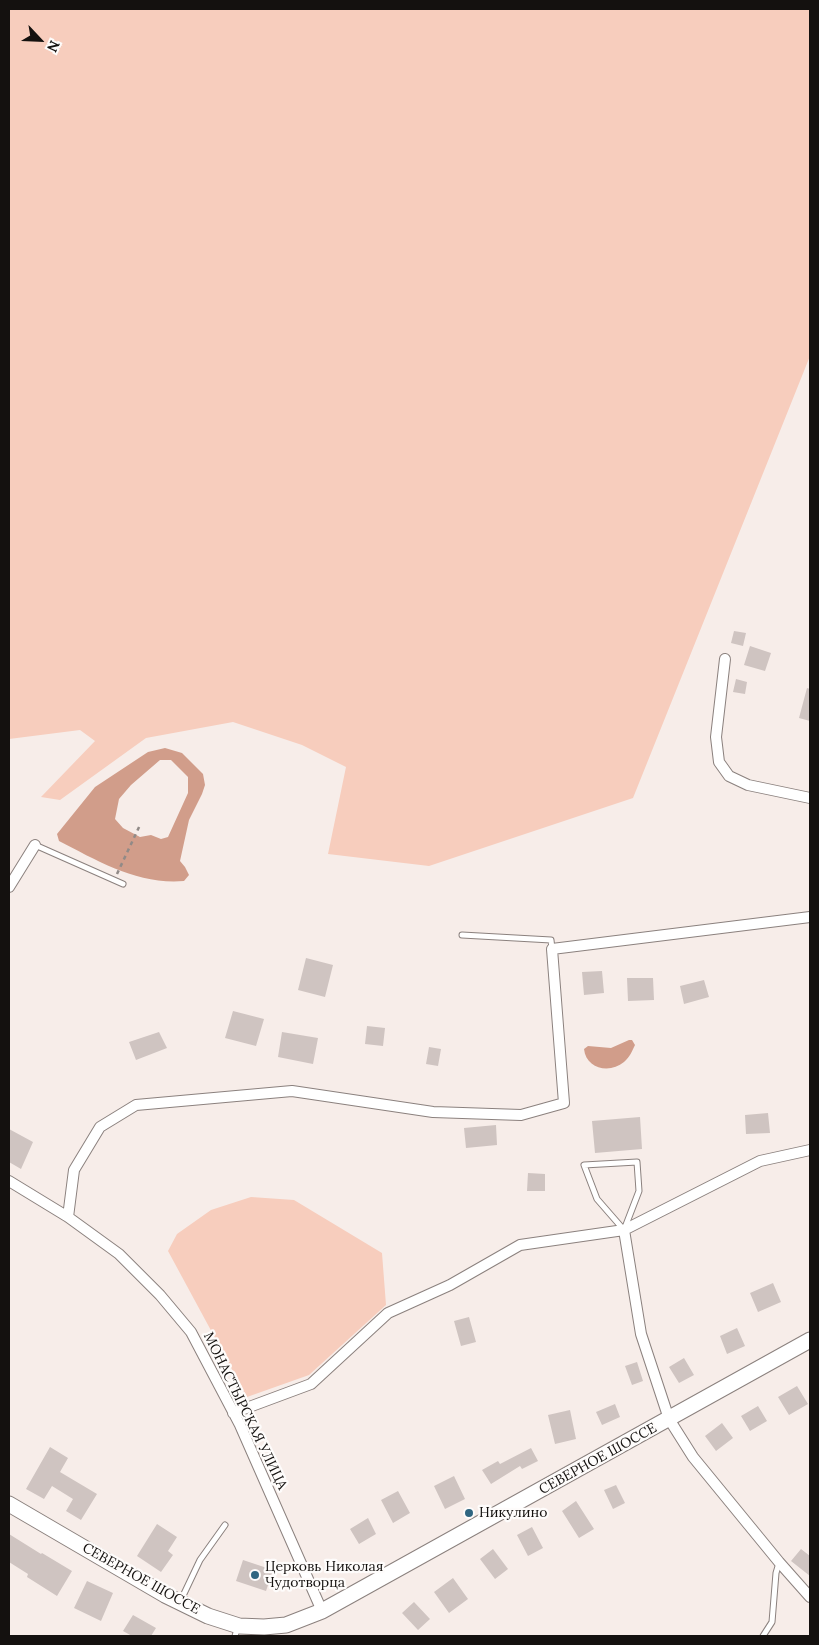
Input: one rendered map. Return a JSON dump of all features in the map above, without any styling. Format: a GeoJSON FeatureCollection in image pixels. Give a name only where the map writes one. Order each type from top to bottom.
{"type":"FeatureCollection","features":[{"type":"Feature","properties":{"kind":"main road","name":"СЕВЕРНОЕ ШОССЕ"},"geometry":{"type":"LineString","coordinates":[[9,1504],[165,1596],[237,1631],[286,1625],[322,1611],[810,1340]]}},
{"type":"Feature","properties":{"kind":"street"},"geometry":{"type":"LineString","coordinates":[[725,659],[716,737],[719,762],[729,776],[748,785],[810,798]]}},
{"type":"Feature","properties":{"kind":"street"},"geometry":{"type":"LineString","coordinates":[[9,887],[35,845]]}},
{"type":"Feature","properties":{"kind":"street"},"geometry":{"type":"LineString","coordinates":[[68,1217],[74,1170],[100,1127],[136,1105],[292,1091],[433,1112],[521,1115],[564,1103],[552,949],[810,917]]}},
{"type":"Feature","properties":{"kind":"street"},"geometry":{"type":"LineString","coordinates":[[233,1413],[312,1384],[388,1313],[450,1285],[520,1245],[624,1230],[760,1161],[810,1150]]}},
{"type":"Feature","properties":{"kind":"street","name":"МОНАСТЫРСКАЯ УЛИЦА"},"geometry":{"type":"LineString","coordinates":[[9,1182],[68,1217],[119,1254],[160,1296],[191,1332],[233,1413],[322,1611]]}},
{"type":"Feature","properties":{"kind":"street"},"geometry":{"type":"LineString","coordinates":[[624,1230],[641,1334],[670,1419],[694,1457],[779,1562],[810,1597]]}},
{"type":"Feature","properties":{"kind":"lane"},"geometry":{"type":"LineString","coordinates":[[35,845],[123,884]]}},
{"type":"Feature","properties":{"kind":"lane"},"geometry":{"type":"LineString","coordinates":[[462,935],[551,940],[552,949]]}},
{"type":"Feature","properties":{"kind":"lane"},"geometry":{"type":"LineString","coordinates":[[637,1162],[639,1191],[624,1230],[597,1199],[584,1165],[637,1162]]}},
{"type":"Feature","properties":{"kind":"lane"},"geometry":{"type":"LineString","coordinates":[[179,1602],[200,1560],[225,1525]]}},
{"type":"Feature","properties":{"kind":"lane"},"geometry":{"type":"LineString","coordinates":[[763,1636],[772,1622],[776,1572],[779,1562]]}},
{"type":"Feature","properties":{"kind":"path"},"geometry":{"type":"LineString","coordinates":[[114,880],[140,825]]}},
{"type":"Feature","properties":{"kind":"shaded area"},"geometry":{"type":"Polygon","coordinates":[[[9,9],[810,9],[810,356],[633,798],[429,866],[328,854],[346,767],[302,745],[233,722],[146,738],[60,800],[41,797],[95,741],[80,730],[9,739],[9,9]]]}},
{"type":"Feature","properties":{"kind":"shaded area"},"geometry":{"type":"Polygon","coordinates":[[[165,748],[182,753],[203,774],[205,785],[189,820],[180,861],[189,875],[184,881],[151,879],[119,870],[59,841],[57,834],[95,787],[148,752],[165,748]],[[160,760],[131,785],[119,799],[115,819],[123,828],[140,837],[151,835],[161,839],[168,837],[188,793],[188,777],[171,760],[160,760]]]}},
{"type":"Feature","properties":{"kind":"shaded area"},"geometry":{"type":"Polygon","coordinates":[[[632,1040],[635,1045],[631,1054],[624,1062],[612,1068],[600,1068],[594,1065],[589,1061],[584,1049],[588,1046],[611,1048],[632,1040]]]}},
{"type":"Feature","properties":{"kind":"shaded area"},"geometry":{"type":"Polygon","coordinates":[[[251,1197],[294,1200],[382,1253],[386,1305],[309,1375],[247,1397],[168,1251],[177,1234],[211,1210],[251,1197]]]}},
{"type":"Feature","properties":{"kind":"building"},"geometry":{"type":"Polygon","coordinates":[[[734,631],[746,633],[743,646],[731,643],[734,631]]]}},
{"type":"Feature","properties":{"kind":"building"},"geometry":{"type":"Polygon","coordinates":[[[750,646],[771,653],[765,671],[744,665],[750,646]]]}},
{"type":"Feature","properties":{"kind":"building"},"geometry":{"type":"Polygon","coordinates":[[[736,679],[747,682],[745,694],[733,692],[736,679]]]}},
{"type":"Feature","properties":{"kind":"building"},"geometry":{"type":"Polygon","coordinates":[[[807,688],[810,689],[810,721],[799,718],[807,688]]]}},
{"type":"Feature","properties":{"kind":"building"},"geometry":{"type":"Polygon","coordinates":[[[306,958],[333,965],[325,997],[298,990],[306,958]]]}},
{"type":"Feature","properties":{"kind":"building"},"geometry":{"type":"Polygon","coordinates":[[[602,971],[604,993],[584,995],[582,972],[602,971]]]}},
{"type":"Feature","properties":{"kind":"building"},"geometry":{"type":"Polygon","coordinates":[[[627,978],[653,978],[654,1000],[628,1001],[627,978]]]}},
{"type":"Feature","properties":{"kind":"building"},"geometry":{"type":"Polygon","coordinates":[[[704,980],[709,997],[684,1004],[680,986],[704,980]]]}},
{"type":"Feature","properties":{"kind":"building"},"geometry":{"type":"Polygon","coordinates":[[[233,1011],[264,1019],[256,1046],[225,1038],[233,1011]]]}},
{"type":"Feature","properties":{"kind":"building"},"geometry":{"type":"Polygon","coordinates":[[[367,1026],[385,1028],[383,1046],[365,1044],[367,1026]]]}},
{"type":"Feature","properties":{"kind":"building"},"geometry":{"type":"Polygon","coordinates":[[[159,1032],[167,1048],[136,1060],[129,1042],[159,1032]]]}},
{"type":"Feature","properties":{"kind":"building"},"geometry":{"type":"Polygon","coordinates":[[[282,1032],[318,1038],[313,1064],[278,1057],[282,1032]]]}},
{"type":"Feature","properties":{"kind":"building"},"geometry":{"type":"Polygon","coordinates":[[[429,1047],[441,1049],[438,1066],[426,1064],[429,1047]]]}},
{"type":"Feature","properties":{"kind":"building"},"geometry":{"type":"Polygon","coordinates":[[[768,1113],[770,1133],[746,1134],[745,1115],[768,1113]]]}},
{"type":"Feature","properties":{"kind":"building"},"geometry":{"type":"Polygon","coordinates":[[[640,1117],[642,1149],[595,1153],[592,1121],[640,1117]]]}},
{"type":"Feature","properties":{"kind":"building"},"geometry":{"type":"Polygon","coordinates":[[[496,1125],[497,1145],[466,1148],[464,1128],[496,1125]]]}},
{"type":"Feature","properties":{"kind":"building"},"geometry":{"type":"Polygon","coordinates":[[[9,1129],[33,1142],[21,1169],[9,1162],[9,1129]]]}},
{"type":"Feature","properties":{"kind":"building"},"geometry":{"type":"Polygon","coordinates":[[[528,1173],[545,1174],[545,1191],[527,1191],[528,1173]]]}},
{"type":"Feature","properties":{"kind":"building"},"geometry":{"type":"Polygon","coordinates":[[[773,1283],[781,1302],[758,1312],[750,1293],[773,1283]]]}},
{"type":"Feature","properties":{"kind":"building"},"geometry":{"type":"Polygon","coordinates":[[[469,1317],[476,1342],[461,1346],[454,1321],[469,1317]]]}},
{"type":"Feature","properties":{"kind":"building"},"geometry":{"type":"Polygon","coordinates":[[[737,1328],[745,1346],[727,1354],[720,1336],[737,1328]]]}},
{"type":"Feature","properties":{"kind":"building"},"geometry":{"type":"Polygon","coordinates":[[[684,1358],[694,1375],[679,1383],[669,1367],[684,1358]]]}},
{"type":"Feature","properties":{"kind":"building"},"geometry":{"type":"Polygon","coordinates":[[[637,1362],[643,1381],[632,1385],[625,1366],[637,1362]]]}},
{"type":"Feature","properties":{"kind":"building"},"geometry":{"type":"Polygon","coordinates":[[[797,1386],[808,1404],[789,1415],[778,1397],[797,1386]]]}},
{"type":"Feature","properties":{"kind":"building"},"geometry":{"type":"Polygon","coordinates":[[[615,1404],[620,1417],[602,1425],[596,1412],[615,1404]]]}},
{"type":"Feature","properties":{"kind":"building"},"geometry":{"type":"Polygon","coordinates":[[[758,1406],[767,1421],[750,1431],[741,1416],[758,1406]]]}},
{"type":"Feature","properties":{"kind":"building"},"geometry":{"type":"Polygon","coordinates":[[[570,1410],[576,1439],[555,1444],[548,1415],[570,1410]]]}},
{"type":"Feature","properties":{"kind":"building"},"geometry":{"type":"Polygon","coordinates":[[[722,1423],[733,1438],[716,1451],[705,1436],[722,1423]]]}},
{"type":"Feature","properties":{"kind":"building"},"geometry":{"type":"Polygon","coordinates":[[[50,1447],[68,1458],[60,1472],[97,1494],[81,1520],[66,1511],[73,1499],[52,1486],[44,1499],[26,1489],[50,1447]]]}},
{"type":"Feature","properties":{"kind":"building"},"geometry":{"type":"Polygon","coordinates":[[[531,1448],[538,1461],[522,1469],[520,1466],[491,1484],[482,1470],[498,1461],[500,1464],[531,1448]]]}},
{"type":"Feature","properties":{"kind":"building"},"geometry":{"type":"Polygon","coordinates":[[[454,1476],[465,1499],[445,1509],[434,1486],[454,1476]]]}},
{"type":"Feature","properties":{"kind":"building"},"geometry":{"type":"Polygon","coordinates":[[[616,1485],[625,1503],[613,1509],[604,1490],[616,1485]]]}},
{"type":"Feature","properties":{"kind":"building"},"geometry":{"type":"Polygon","coordinates":[[[398,1491],[410,1513],[393,1523],[381,1500],[398,1491]]]}},
{"type":"Feature","properties":{"kind":"building"},"geometry":{"type":"Polygon","coordinates":[[[576,1501],[594,1529],[579,1538],[562,1511],[576,1501]]]}},
{"type":"Feature","properties":{"kind":"building"},"geometry":{"type":"Polygon","coordinates":[[[368,1518],[376,1534],[359,1544],[350,1529],[368,1518]]]}},
{"type":"Feature","properties":{"kind":"building"},"geometry":{"type":"Polygon","coordinates":[[[157,1524],[177,1537],[168,1551],[173,1555],[161,1572],[137,1556],[157,1524]]]}},
{"type":"Feature","properties":{"kind":"building"},"geometry":{"type":"Polygon","coordinates":[[[532,1527],[543,1548],[528,1556],[517,1535],[532,1527]]]}},
{"type":"Feature","properties":{"kind":"building"},"geometry":{"type":"Polygon","coordinates":[[[9,1534],[72,1571],[57,1596],[27,1577],[28,1574],[9,1562],[9,1534]]]}},
{"type":"Feature","properties":{"kind":"building"},"geometry":{"type":"Polygon","coordinates":[[[493,1549],[508,1569],[495,1579],[480,1559],[493,1549]]]}},
{"type":"Feature","properties":{"kind":"building"},"geometry":{"type":"Polygon","coordinates":[[[801,1549],[810,1556],[810,1576],[791,1561],[801,1549]]]}},
{"type":"Feature","properties":{"kind":"building","name":"Церковь Николая Чудотворца"},"geometry":{"type":"Polygon","coordinates":[[[243,1560],[273,1570],[266,1591],[236,1581],[243,1560]]]}},
{"type":"Feature","properties":{"kind":"building"},"geometry":{"type":"Polygon","coordinates":[[[453,1578],[468,1599],[449,1613],[434,1592],[453,1578]]]}},
{"type":"Feature","properties":{"kind":"building"},"geometry":{"type":"Polygon","coordinates":[[[87,1581],[113,1593],[101,1621],[74,1608],[87,1581]]]}},
{"type":"Feature","properties":{"kind":"building"},"geometry":{"type":"Polygon","coordinates":[[[414,1602],[430,1619],[418,1630],[402,1613],[414,1602]]]}},
{"type":"Feature","properties":{"kind":"building"},"geometry":{"type":"Polygon","coordinates":[[[133,1615],[156,1628],[151,1636],[132,1636],[123,1631],[133,1615]]]}},
{"type":"Feature","properties":{"kind":"place","name":"Никулино"},"geometry":{"type":"Point","coordinates":[469,1513]}},
{"type":"Feature","properties":{"kind":"place","name":"Церковь Николая Чудотворца"},"geometry":{"type":"Point","coordinates":[255,1575]}}]}
